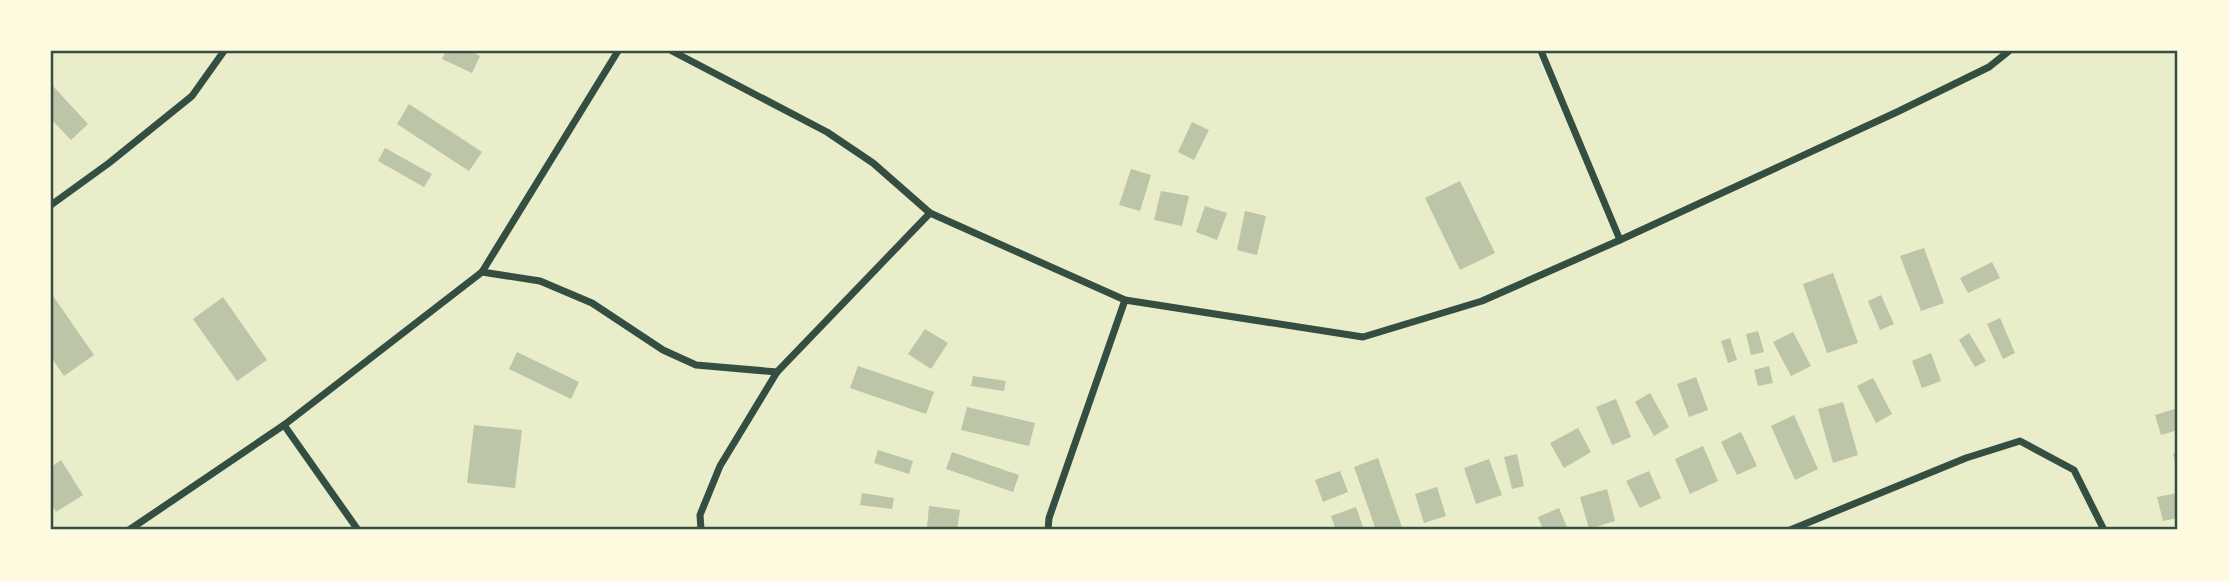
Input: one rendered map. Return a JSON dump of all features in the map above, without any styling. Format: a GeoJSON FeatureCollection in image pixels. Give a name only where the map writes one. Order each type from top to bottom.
{"type":"FeatureCollection","features":[{"type":"Feature","properties":{"kind":"street"},"geometry":{"type":"LineString","coordinates":[[51,205],[109,163],[192,96],[224,51]]}},
{"type":"Feature","properties":{"kind":"street"},"geometry":{"type":"LineString","coordinates":[[129,530],[284,425],[482,272],[618,51]]}},
{"type":"Feature","properties":{"kind":"street"},"geometry":{"type":"LineString","coordinates":[[672,51],[827,132],[873,163],[930,213],[1125,300],[1363,337],[1482,301],[1620,240],[1898,112],[1989,67],[2009,51]]}},
{"type":"Feature","properties":{"kind":"street"},"geometry":{"type":"LineString","coordinates":[[1541,51],[1620,240]]}},
{"type":"Feature","properties":{"kind":"street"},"geometry":{"type":"LineString","coordinates":[[701,530],[700,515],[720,466],[777,372],[930,213]]}},
{"type":"Feature","properties":{"kind":"street"},"geometry":{"type":"LineString","coordinates":[[482,272],[540,281],[592,303],[663,350],[696,365],[777,372]]}},
{"type":"Feature","properties":{"kind":"street"},"geometry":{"type":"LineString","coordinates":[[1048,530],[1049,518],[1125,300]]}},
{"type":"Feature","properties":{"kind":"street"},"geometry":{"type":"LineString","coordinates":[[284,425],[358,530]]}},
{"type":"Feature","properties":{"kind":"street"},"geometry":{"type":"LineString","coordinates":[[1790,530],[1966,458],[2020,441],[2074,471],[2104,530]]}},
{"type":"Feature","properties":{"kind":"building"},"geometry":{"type":"Polygon","coordinates":[[[446,51],[470,51],[480,56],[472,73],[442,59],[446,51]]]}},
{"type":"Feature","properties":{"kind":"building"},"geometry":{"type":"Polygon","coordinates":[[[51,84],[88,124],[71,140],[51,119],[51,84]]]}},
{"type":"Feature","properties":{"kind":"building"},"geometry":{"type":"Polygon","coordinates":[[[409,104],[482,152],[469,171],[397,124],[409,104]]]}},
{"type":"Feature","properties":{"kind":"building"},"geometry":{"type":"Polygon","coordinates":[[[1192,122],[1209,130],[1194,160],[1178,152],[1192,122]]]}},
{"type":"Feature","properties":{"kind":"building"},"geometry":{"type":"Polygon","coordinates":[[[385,148],[432,174],[424,187],[378,161],[385,148]]]}},
{"type":"Feature","properties":{"kind":"building"},"geometry":{"type":"Polygon","coordinates":[[[1131,169],[1151,175],[1140,211],[1119,205],[1131,169]]]}},
{"type":"Feature","properties":{"kind":"building"},"geometry":{"type":"Polygon","coordinates":[[[1460,181],[1495,253],[1460,270],[1425,198],[1460,181]]]}},
{"type":"Feature","properties":{"kind":"building"},"geometry":{"type":"Polygon","coordinates":[[[1161,191],[1189,196],[1182,226],[1154,220],[1161,191]]]}},
{"type":"Feature","properties":{"kind":"building"},"geometry":{"type":"Polygon","coordinates":[[[1205,206],[1227,213],[1217,240],[1196,232],[1205,206]]]}},
{"type":"Feature","properties":{"kind":"building"},"geometry":{"type":"Polygon","coordinates":[[[1245,211],[1266,216],[1257,255],[1237,250],[1245,211]]]}},
{"type":"Feature","properties":{"kind":"building"},"geometry":{"type":"Polygon","coordinates":[[[1924,248],[1944,303],[1921,311],[1900,256],[1924,248]]]}},
{"type":"Feature","properties":{"kind":"building"},"geometry":{"type":"Polygon","coordinates":[[[1992,262],[2000,278],[1968,293],[1960,278],[1992,262]]]}},
{"type":"Feature","properties":{"kind":"building"},"geometry":{"type":"Polygon","coordinates":[[[1833,273],[1858,343],[1827,353],[1803,284],[1833,273]]]}},
{"type":"Feature","properties":{"kind":"building"},"geometry":{"type":"Polygon","coordinates":[[[51,293],[94,355],[64,376],[51,357],[51,293]]]}},
{"type":"Feature","properties":{"kind":"building"},"geometry":{"type":"Polygon","coordinates":[[[1881,295],[1894,324],[1880,330],[1868,301],[1881,295]]]}},
{"type":"Feature","properties":{"kind":"building"},"geometry":{"type":"Polygon","coordinates":[[[223,297],[267,360],[237,381],[193,319],[223,297]]]}},
{"type":"Feature","properties":{"kind":"building"},"geometry":{"type":"Polygon","coordinates":[[[2000,318],[2015,353],[2003,359],[1987,324],[2000,318]]]}},
{"type":"Feature","properties":{"kind":"building"},"geometry":{"type":"Polygon","coordinates":[[[925,329],[948,343],[931,369],[908,354],[925,329]]]}},
{"type":"Feature","properties":{"kind":"building"},"geometry":{"type":"Polygon","coordinates":[[[1758,331],[1764,352],[1751,355],[1746,334],[1758,331]]]}},
{"type":"Feature","properties":{"kind":"building"},"geometry":{"type":"Polygon","coordinates":[[[1793,332],[1811,366],[1791,376],[1773,342],[1793,332]]]}},
{"type":"Feature","properties":{"kind":"building"},"geometry":{"type":"Polygon","coordinates":[[[1969,333],[1986,361],[1975,367],[1959,340],[1969,333]]]}},
{"type":"Feature","properties":{"kind":"building"},"geometry":{"type":"Polygon","coordinates":[[[1730,338],[1737,360],[1728,363],[1721,341],[1730,338]]]}},
{"type":"Feature","properties":{"kind":"building"},"geometry":{"type":"Polygon","coordinates":[[[517,352],[579,382],[571,399],[509,369],[517,352]]]}},
{"type":"Feature","properties":{"kind":"building"},"geometry":{"type":"Polygon","coordinates":[[[1931,353],[1941,381],[1922,388],[1912,361],[1931,353]]]}},
{"type":"Feature","properties":{"kind":"building"},"geometry":{"type":"Polygon","coordinates":[[[858,366],[934,392],[926,414],[850,388],[858,366]]]}},
{"type":"Feature","properties":{"kind":"building"},"geometry":{"type":"Polygon","coordinates":[[[1769,366],[1773,383],[1758,386],[1754,370],[1769,366]]]}},
{"type":"Feature","properties":{"kind":"building"},"geometry":{"type":"Polygon","coordinates":[[[973,376],[1006,381],[1004,391],[971,386],[973,376]]]}},
{"type":"Feature","properties":{"kind":"building"},"geometry":{"type":"Polygon","coordinates":[[[1696,377],[1708,410],[1689,417],[1677,384],[1696,377]]]}},
{"type":"Feature","properties":{"kind":"building"},"geometry":{"type":"Polygon","coordinates":[[[1873,378],[1892,414],[1876,423],[1857,386],[1873,378]]]}},
{"type":"Feature","properties":{"kind":"building"},"geometry":{"type":"Polygon","coordinates":[[[1650,393],[1669,427],[1654,436],[1635,402],[1650,393]]]}},
{"type":"Feature","properties":{"kind":"building"},"geometry":{"type":"Polygon","coordinates":[[[1616,399],[1631,437],[1612,445],[1596,407],[1616,399]]]}},
{"type":"Feature","properties":{"kind":"building"},"geometry":{"type":"Polygon","coordinates":[[[1843,402],[1858,455],[1833,463],[1818,409],[1843,402]]]}},
{"type":"Feature","properties":{"kind":"building"},"geometry":{"type":"Polygon","coordinates":[[[967,407],[1035,423],[1029,446],[961,430],[967,407]]]}},
{"type":"Feature","properties":{"kind":"building"},"geometry":{"type":"Polygon","coordinates":[[[2178,408],[2178,430],[2161,435],[2155,415],[2178,408]]]}},
{"type":"Feature","properties":{"kind":"building"},"geometry":{"type":"Polygon","coordinates":[[[1794,415],[1818,469],[1795,480],[1771,426],[1794,415]]]}},
{"type":"Feature","properties":{"kind":"building"},"geometry":{"type":"Polygon","coordinates":[[[474,425],[522,430],[515,488],[467,483],[474,425]]]}},
{"type":"Feature","properties":{"kind":"building"},"geometry":{"type":"Polygon","coordinates":[[[1578,428],[1591,452],[1564,468],[1550,443],[1578,428]]]}},
{"type":"Feature","properties":{"kind":"building"},"geometry":{"type":"Polygon","coordinates":[[[1741,432],[1757,466],[1737,475],[1721,442],[1741,432]]]}},
{"type":"Feature","properties":{"kind":"building"},"geometry":{"type":"Polygon","coordinates":[[[1703,446],[1718,481],[1690,494],[1675,459],[1703,446]]]}},
{"type":"Feature","properties":{"kind":"building"},"geometry":{"type":"Polygon","coordinates":[[[878,450],[913,461],[909,474],[874,463],[878,450]]]}},
{"type":"Feature","properties":{"kind":"building"},"geometry":{"type":"Polygon","coordinates":[[[952,452],[1019,475],[1013,492],[946,469],[952,452]]]}},
{"type":"Feature","properties":{"kind":"building"},"geometry":{"type":"Polygon","coordinates":[[[2178,452],[2178,469],[2177,469],[2173,454],[2178,452]]]}},
{"type":"Feature","properties":{"kind":"building"},"geometry":{"type":"Polygon","coordinates":[[[1517,454],[1524,486],[1512,489],[1504,457],[1517,454]]]}},
{"type":"Feature","properties":{"kind":"building"},"geometry":{"type":"Polygon","coordinates":[[[1378,458],[1403,530],[1376,530],[1354,467],[1378,458]]]}},
{"type":"Feature","properties":{"kind":"building"},"geometry":{"type":"Polygon","coordinates":[[[1489,459],[1502,495],[1476,504],[1464,468],[1489,459]]]}},
{"type":"Feature","properties":{"kind":"building"},"geometry":{"type":"Polygon","coordinates":[[[61,460],[83,495],[56,512],[51,503],[51,467],[61,460]]]}},
{"type":"Feature","properties":{"kind":"building"},"geometry":{"type":"Polygon","coordinates":[[[1340,471],[1348,492],[1323,502],[1315,480],[1340,471]]]}},
{"type":"Feature","properties":{"kind":"building"},"geometry":{"type":"Polygon","coordinates":[[[1649,471],[1661,498],[1640,508],[1626,481],[1649,471]]]}},
{"type":"Feature","properties":{"kind":"building"},"geometry":{"type":"Polygon","coordinates":[[[1437,487],[1446,516],[1424,523],[1415,494],[1437,487]]]}},
{"type":"Feature","properties":{"kind":"building"},"geometry":{"type":"Polygon","coordinates":[[[1607,489],[1615,521],[1589,529],[1580,497],[1607,489]]]}},
{"type":"Feature","properties":{"kind":"building"},"geometry":{"type":"Polygon","coordinates":[[[862,493],[894,498],[892,509],[860,505],[862,493]]]}},
{"type":"Feature","properties":{"kind":"building"},"geometry":{"type":"Polygon","coordinates":[[[2178,493],[2178,518],[2163,521],[2157,497],[2178,493]]]}},
{"type":"Feature","properties":{"kind":"building"},"geometry":{"type":"Polygon","coordinates":[[[929,506],[960,510],[957,530],[927,527],[929,506]]]}},
{"type":"Feature","properties":{"kind":"building"},"geometry":{"type":"Polygon","coordinates":[[[1356,507],[1364,530],[1336,530],[1331,516],[1356,507]]]}},
{"type":"Feature","properties":{"kind":"building"},"geometry":{"type":"Polygon","coordinates":[[[1559,508],[1568,530],[1543,530],[1538,517],[1559,508]]]}}]}
